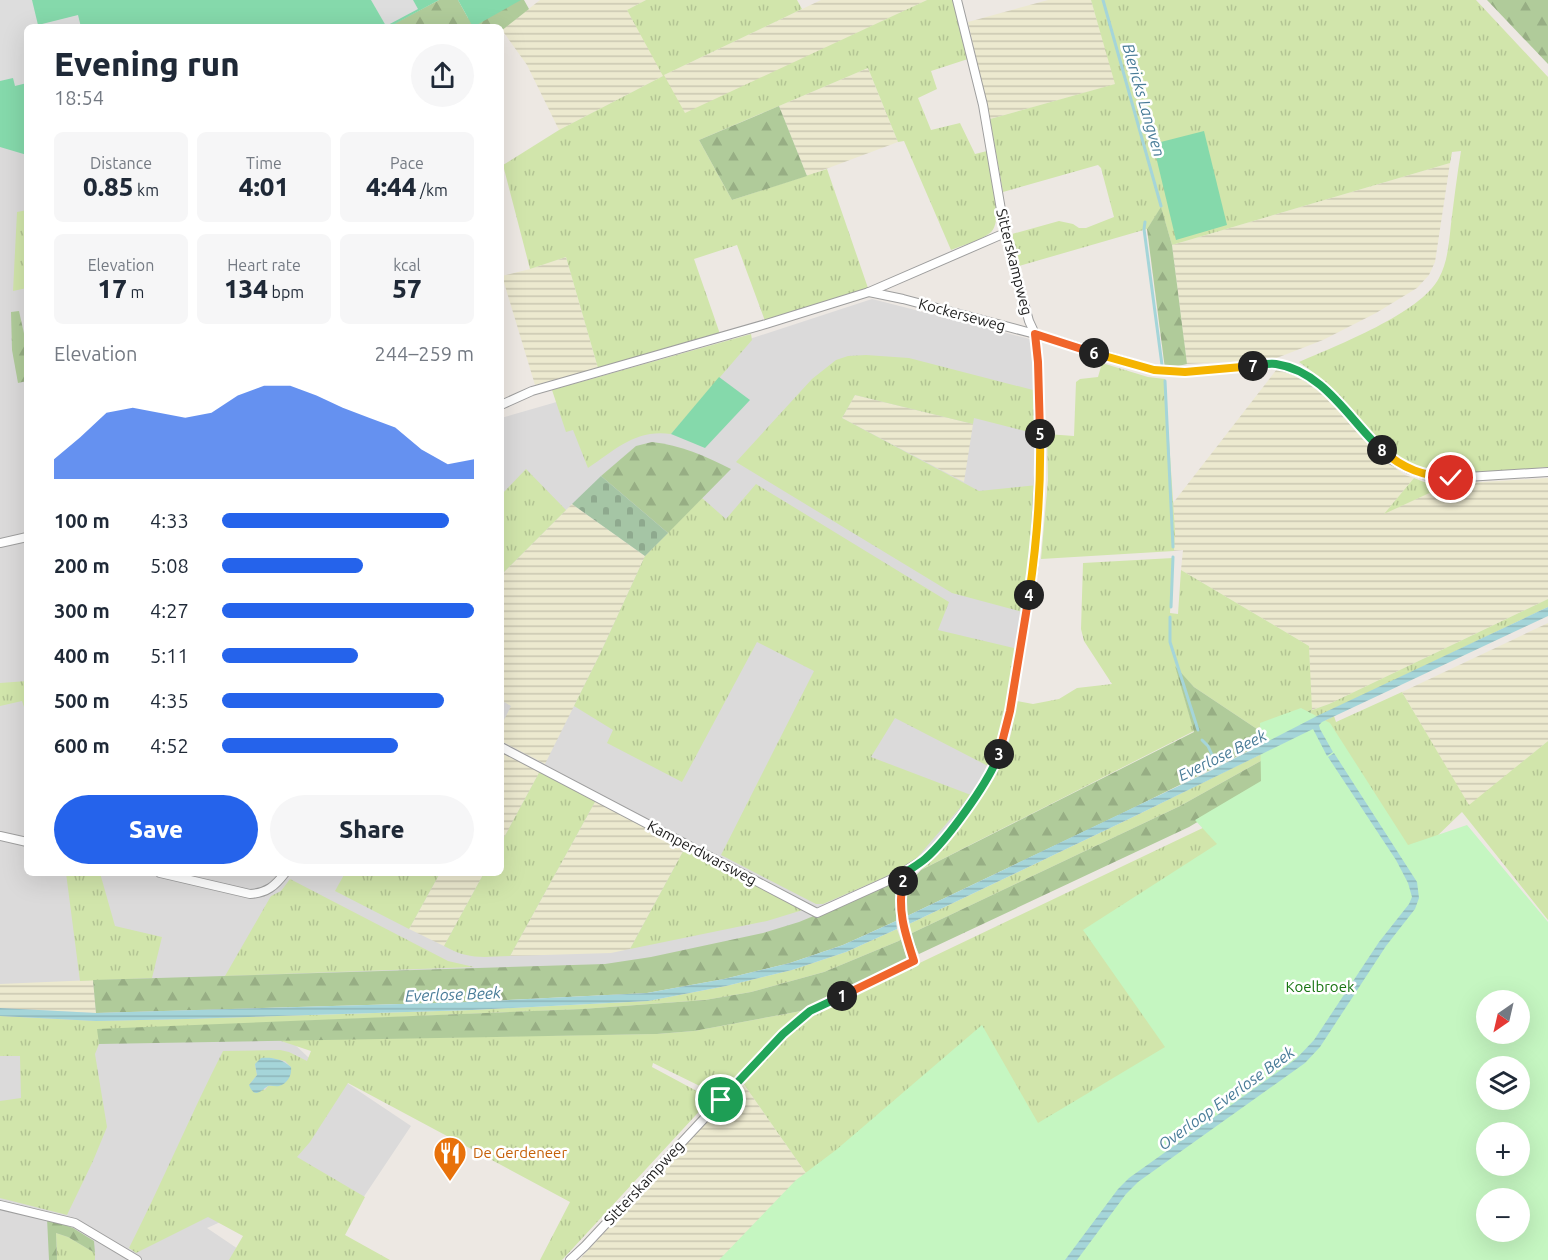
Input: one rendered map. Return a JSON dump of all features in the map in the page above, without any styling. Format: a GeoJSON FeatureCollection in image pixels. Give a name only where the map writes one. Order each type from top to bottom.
{"type":"FeatureCollection","features":[{"type":"Feature","properties":{"kind":"street","name":"Sitterskampweg"},"geometry":{"type":"LineString","coordinates":[[570,1260],[783,1034],[810,1011],[914,961],[900,914],[900,896],[905,873],[926,858],[945,838],[986,781],[998,757],[1010,711],[1035,554],[1040,456],[1038,362],[1035,334],[1029,321],[1005,233],[983,105],[957,0]]}},
{"type":"Feature","properties":{"kind":"street","name":"Kockerseweg"},"geometry":{"type":"LineString","coordinates":[[504,404],[532,391],[869,292],[1005,233]]}},
{"type":"Feature","properties":{"kind":"street","name":"Kockerseweg"},"geometry":{"type":"LineString","coordinates":[[869,292],[1035,334],[1154,370],[1185,372],[1276,364],[1297,370],[1317,382],[1375,444],[1392,460],[1409,469],[1428,476],[1451,478],[1548,472]]}},
{"type":"Feature","properties":{"kind":"street"},"geometry":{"type":"LineString","coordinates":[[0,543],[24,538]]}},
{"type":"Feature","properties":{"kind":"street","name":"Kamperdwarsweg"},"geometry":{"type":"LineString","coordinates":[[504,749],[817,913],[905,873]]}},
{"type":"Feature","properties":{"kind":"street"},"geometry":{"type":"LineString","coordinates":[[0,836],[24,841]]}},
{"type":"Feature","properties":{"kind":"street"},"geometry":{"type":"LineString","coordinates":[[173,876],[250,894],[262,893],[276,885],[283,876]]}},
{"type":"Feature","properties":{"kind":"street"},"geometry":{"type":"LineString","coordinates":[[0,1205],[75,1223],[137,1260]]}},
{"type":"Feature","properties":{"kind":"shaded area"},"geometry":{"type":"Polygon","coordinates":[[[0,0],[24,24],[24,876],[504,876],[504,417],[872,299],[1030,339],[1038,419],[1035,525],[1021,646],[999,740],[968,806],[918,859],[859,907],[637,974],[226,980],[308,1057],[411,1126],[361,1201],[265,1202],[207,1228],[244,1253],[239,1260],[0,1260],[0,0]]]}},
{"type":"Feature","properties":{"kind":"shaded area"},"geometry":{"type":"Polygon","coordinates":[[[0,0],[32,0],[38,24],[24,24],[24,84],[15,86],[13,78],[0,81],[0,0]]]}},
{"type":"Feature","properties":{"kind":"shaded area"},"geometry":{"type":"Polygon","coordinates":[[[371,0],[413,0],[418,9],[390,24],[385,24],[371,0]]]}},
{"type":"Feature","properties":{"kind":"shaded area"},"geometry":{"type":"Polygon","coordinates":[[[540,0],[646,0],[627,10],[664,75],[821,0],[927,0],[685,114],[663,76],[559,130],[527,65],[504,33],[504,28],[540,0]]]}},
{"type":"Feature","properties":{"kind":"shaded area"},"geometry":{"type":"Polygon","coordinates":[[[1048,0],[1091,0],[1116,84],[990,119],[968,22],[1048,0]]]}},
{"type":"Feature","properties":{"kind":"shaded area"},"geometry":{"type":"Polygon","coordinates":[[[78,15],[80,24],[42,24],[78,15]]]}},
{"type":"Feature","properties":{"kind":"shaded area"},"geometry":{"type":"Polygon","coordinates":[[[868,68],[898,142],[807,176],[779,106],[868,68]]]}},
{"type":"Feature","properties":{"kind":"shaded area"},"geometry":{"type":"Polygon","coordinates":[[[1450,163],[1435,262],[1429,275],[1417,288],[1376,313],[1323,340],[1274,359],[1187,364],[1172,245],[1450,163]]]}},
{"type":"Feature","properties":{"kind":"shaded area"},"geometry":{"type":"Polygon","coordinates":[[[566,257],[598,368],[535,385],[504,283],[504,276],[566,257]]]}},
{"type":"Feature","properties":{"kind":"shaded area"},"geometry":{"type":"Polygon","coordinates":[[[1277,369],[1292,371],[1308,381],[1332,401],[1383,459],[1405,475],[1414,478],[1385,513],[1449,484],[1548,478],[1548,599],[1329,704],[1311,710],[1309,646],[1181,570],[1183,550],[1174,551],[1173,503],[1277,369]]]}},
{"type":"Feature","properties":{"kind":"shaded area"},"geometry":{"type":"Polygon","coordinates":[[[855,395],[973,424],[964,482],[842,418],[855,395]]]}},
{"type":"Feature","properties":{"kind":"shaded area"},"geometry":{"type":"Polygon","coordinates":[[[572,504],[645,556],[600,654],[545,764],[504,743],[504,720],[511,706],[504,702],[504,572],[572,504]]]}},
{"type":"Feature","properties":{"kind":"shaded area"},"geometry":{"type":"Polygon","coordinates":[[[1548,623],[1548,741],[1469,806],[1402,692],[1548,623]]]}},
{"type":"Feature","properties":{"kind":"shaded area"},"geometry":{"type":"Polygon","coordinates":[[[505,752],[540,771],[504,837],[505,752]]]}},
{"type":"Feature","properties":{"kind":"shaded area"},"geometry":{"type":"Polygon","coordinates":[[[596,800],[686,846],[630,949],[611,953],[510,956],[596,800]]]}},
{"type":"Feature","properties":{"kind":"shaded area"},"geometry":{"type":"Polygon","coordinates":[[[438,876],[482,876],[444,946],[409,929],[438,876]]]}},
{"type":"Feature","properties":{"kind":"shaded area"},"geometry":{"type":"Polygon","coordinates":[[[93,980],[96,1013],[0,1008],[0,984],[93,980]]]}},
{"type":"Feature","properties":{"kind":"shaded area"},"geometry":{"type":"Polygon","coordinates":[[[743,1083],[808,1176],[727,1260],[579,1260],[743,1083]]]}},
{"type":"Feature","properties":{"kind":"green space"},"geometry":{"type":"Polygon","coordinates":[[[0,0],[439,0],[395,24],[24,24],[24,154],[0,147],[0,0]]]}},
{"type":"Feature","properties":{"kind":"green space"},"geometry":{"type":"Polygon","coordinates":[[[439,0],[458,0],[468,18],[501,0],[524,0],[529,9],[504,29],[504,24],[394,24],[439,0]]]}},
{"type":"Feature","properties":{"kind":"green space"},"geometry":{"type":"Polygon","coordinates":[[[458,0],[521,0],[478,24],[471,24],[458,0]]]}},
{"type":"Feature","properties":{"kind":"green space"},"geometry":{"type":"Polygon","coordinates":[[[646,0],[797,0],[802,9],[664,75],[685,113],[927,0],[953,0],[968,59],[931,71],[937,89],[918,98],[931,130],[960,123],[975,154],[987,151],[995,194],[994,227],[990,233],[981,238],[951,250],[904,141],[898,142],[868,68],[699,140],[732,200],[827,169],[868,288],[765,321],[737,245],[694,259],[720,334],[598,368],[566,257],[530,269],[504,164],[559,130],[663,76],[627,10],[646,0]]]}},
{"type":"Feature","properties":{"kind":"green space"},"geometry":{"type":"Polygon","coordinates":[[[1091,0],[1476,0],[1548,77],[1548,467],[1458,474],[1424,471],[1411,466],[1383,445],[1327,385],[1299,362],[1355,338],[1397,316],[1415,304],[1439,278],[1449,245],[1461,151],[1452,152],[1450,163],[1172,245],[1161,208],[1147,229],[1019,266],[1012,234],[1059,221],[1086,228],[1114,217],[1101,168],[1098,165],[1003,192],[990,119],[1115,84],[1091,0]]]}},
{"type":"Feature","properties":{"kind":"green space"},"geometry":{"type":"Polygon","coordinates":[[[1487,0],[1548,0],[1548,64],[1487,0]]]}},
{"type":"Feature","properties":{"kind":"green space"},"geometry":{"type":"Polygon","coordinates":[[[779,106],[807,176],[732,200],[699,140],[779,106]]]}},
{"type":"Feature","properties":{"kind":"green space"},"geometry":{"type":"Polygon","coordinates":[[[1204,131],[1227,225],[1176,240],[1153,144],[1204,131]]]}},
{"type":"Feature","properties":{"kind":"green space"},"geometry":{"type":"Polygon","coordinates":[[[1161,207],[1172,245],[1187,364],[1165,369],[1147,229],[1161,207]]]}},
{"type":"Feature","properties":{"kind":"green space"},"geometry":{"type":"Polygon","coordinates":[[[24,211],[24,289],[13,291],[17,212],[24,211]]]}},
{"type":"Feature","properties":{"kind":"green space"},"geometry":{"type":"Polygon","coordinates":[[[19,311],[24,334],[24,382],[18,383],[12,350],[11,312],[19,311]]]}},
{"type":"Feature","properties":{"kind":"green space"},"geometry":{"type":"Polygon","coordinates":[[[751,334],[752,340],[671,434],[647,435],[627,442],[588,468],[573,430],[566,432],[552,390],[751,334]]]}},
{"type":"Feature","properties":{"kind":"green space"},"geometry":{"type":"Polygon","coordinates":[[[848,356],[909,358],[1033,390],[1037,434],[974,418],[973,424],[855,395],[842,418],[979,491],[1037,485],[1034,545],[1026,613],[952,593],[736,462],[812,379],[836,360],[848,356]]]}},
{"type":"Feature","properties":{"kind":"green space"},"geometry":{"type":"Polygon","coordinates":[[[1102,363],[1148,377],[1165,379],[1175,531],[1174,551],[1041,559],[1048,480],[1047,434],[1074,436],[1076,382],[1080,379],[1098,377],[1102,363]]]}},
{"type":"Feature","properties":{"kind":"green space"},"geometry":{"type":"Polygon","coordinates":[[[719,377],[750,400],[705,448],[671,434],[719,377]]]}},
{"type":"Feature","properties":{"kind":"green space"},"geometry":{"type":"Polygon","coordinates":[[[652,442],[693,452],[731,469],[668,533],[601,476],[636,446],[652,442]]]}},
{"type":"Feature","properties":{"kind":"green space"},"geometry":{"type":"Polygon","coordinates":[[[526,469],[566,510],[504,572],[504,492],[526,469]]]}},
{"type":"Feature","properties":{"kind":"green space"},"geometry":{"type":"Polygon","coordinates":[[[601,476],[668,533],[645,556],[572,504],[601,476]]]}},
{"type":"Feature","properties":{"kind":"green space"},"geometry":{"type":"Polygon","coordinates":[[[1414,478],[1424,482],[1449,484],[1384,514],[1414,478]]]}},
{"type":"Feature","properties":{"kind":"green space"},"geometry":{"type":"Polygon","coordinates":[[[756,484],[949,602],[938,630],[1018,649],[996,749],[988,766],[895,718],[871,757],[971,795],[916,859],[883,878],[823,904],[816,904],[721,855],[814,671],[757,642],[682,782],[607,743],[613,730],[574,706],[645,556],[702,498],[726,519],[756,484]]]}},
{"type":"Feature","properties":{"kind":"green space"},"geometry":{"type":"Polygon","coordinates":[[[1173,558],[1170,613],[1178,614],[1181,570],[1309,646],[1312,710],[1329,704],[1548,599],[1548,607],[1309,721],[1311,710],[1260,731],[1194,687],[1176,668],[1194,731],[921,870],[969,814],[990,784],[1008,744],[1017,701],[1033,704],[1059,699],[1077,688],[1112,684],[1084,641],[1081,629],[1083,563],[1173,558]]]}},
{"type":"Feature","properties":{"kind":"green space"},"geometry":{"type":"Polygon","coordinates":[[[1175,666],[1194,687],[1260,731],[1311,710],[1309,721],[905,917],[907,892],[921,870],[1194,732],[1175,666]]]}},
{"type":"Feature","properties":{"kind":"green space"},"geometry":{"type":"Polygon","coordinates":[[[24,681],[24,707],[22,701],[0,706],[0,683],[24,681]]]}},
{"type":"Feature","properties":{"kind":"green space"},"geometry":{"type":"Polygon","coordinates":[[[1402,692],[1469,805],[1548,741],[1548,920],[1462,812],[1407,865],[1322,722],[1334,716],[1336,722],[1402,692]]]}},
{"type":"Feature","properties":{"kind":"green space","name":"Koelbroek"},"geometry":{"type":"Polygon","coordinates":[[[1301,708],[1330,723],[1408,845],[1467,825],[1548,922],[1548,1260],[719,1260],[796,1180],[836,1150],[982,1025],[1038,1123],[1165,1047],[1083,930],[1217,844],[1195,820],[1261,781],[1260,723],[1301,708]]]}},
{"type":"Feature","properties":{"kind":"green space"},"geometry":{"type":"Polygon","coordinates":[[[1310,730],[1311,733],[1180,806],[910,934],[907,925],[1310,730]]]}},
{"type":"Feature","properties":{"kind":"green space"},"geometry":{"type":"Polygon","coordinates":[[[1311,733],[1323,755],[1233,801],[1189,827],[919,954],[910,934],[1180,806],[1311,733]]]}},
{"type":"Feature","properties":{"kind":"green space"},"geometry":{"type":"Polygon","coordinates":[[[540,771],[596,800],[510,956],[483,957],[461,954],[444,946],[482,876],[504,876],[504,837],[540,771]]]}},
{"type":"Feature","properties":{"kind":"green space"},"geometry":{"type":"Polygon","coordinates":[[[1209,825],[1232,865],[1174,1051],[1044,1125],[808,1176],[743,1083],[796,1028],[817,1012],[1209,825]]]}},
{"type":"Feature","properties":{"kind":"green space"},"geometry":{"type":"Polygon","coordinates":[[[686,846],[806,909],[767,921],[630,949],[686,846]]]}},
{"type":"Feature","properties":{"kind":"green space"},"geometry":{"type":"Polygon","coordinates":[[[66,876],[101,876],[115,926],[162,937],[152,978],[80,981],[66,876]]]}},
{"type":"Feature","properties":{"kind":"green space"},"geometry":{"type":"Polygon","coordinates":[[[343,876],[438,876],[409,929],[335,891],[343,876]]]}},
{"type":"Feature","properties":{"kind":"green space"},"geometry":{"type":"Polygon","coordinates":[[[290,879],[448,961],[474,967],[225,976],[271,896],[281,891],[290,879]]]}},
{"type":"Feature","properties":{"kind":"green space"},"geometry":{"type":"Polygon","coordinates":[[[898,883],[896,921],[843,945],[790,963],[724,979],[647,993],[471,1002],[96,1013],[93,980],[605,964],[651,957],[763,933],[799,922],[898,883]]]}},
{"type":"Feature","properties":{"kind":"green space"},"geometry":{"type":"Polygon","coordinates":[[[897,929],[901,940],[824,972],[751,992],[705,1000],[582,1009],[98,1030],[99,1044],[95,1054],[107,1127],[67,1215],[0,1198],[0,1101],[21,1098],[20,1056],[0,1056],[0,1016],[96,1021],[186,1019],[472,1010],[648,1001],[792,970],[846,952],[897,929]]]}},
{"type":"Feature","properties":{"kind":"green space"},"geometry":{"type":"Polygon","coordinates":[[[901,940],[907,960],[801,1011],[694,1031],[657,1034],[99,1044],[97,1029],[582,1009],[705,1000],[751,992],[824,972],[901,940]]]}},
{"type":"Feature","properties":{"kind":"green space"},"geometry":{"type":"Polygon","coordinates":[[[801,1011],[725,1091],[716,1094],[653,1063],[652,1067],[706,1096],[707,1103],[562,1260],[540,1260],[570,1202],[348,1083],[310,1142],[297,1157],[365,1197],[345,1235],[390,1260],[229,1260],[243,1236],[208,1217],[136,1253],[129,1248],[223,1051],[280,1050],[307,1061],[311,1051],[278,1040],[657,1034],[694,1031],[801,1011]],[[270,1058],[255,1064],[257,1075],[249,1085],[265,1090],[268,1086],[279,1086],[291,1067],[285,1061],[270,1058]]]}},
{"type":"Feature","properties":{"kind":"green space"},"geometry":{"type":"Polygon","coordinates":[[[47,1218],[73,1228],[94,1241],[95,1253],[68,1237],[56,1233],[57,1260],[49,1260],[47,1218]]]}},
{"type":"Feature","properties":{"kind":"green space"},"geometry":{"type":"Polygon","coordinates":[[[56,1233],[68,1237],[95,1253],[95,1260],[57,1260],[56,1233]]]}},
{"type":"Feature","properties":{"kind":"water"},"geometry":{"type":"Polygon","coordinates":[[[1548,607],[1548,616],[1322,722],[1319,725],[1320,729],[1333,752],[1327,756],[1313,729],[907,925],[905,917],[1210,771],[1319,715],[1548,607]]]}},
{"type":"Feature","properties":{"kind":"water"},"geometry":{"type":"Polygon","coordinates":[[[1334,753],[1417,882],[1419,898],[1415,909],[1386,946],[1320,1047],[1305,1063],[1138,1182],[1126,1194],[1077,1260],[1065,1260],[1118,1189],[1129,1178],[1296,1059],[1314,1040],[1379,942],[1409,904],[1412,897],[1408,883],[1396,860],[1328,757],[1334,753]]]}},
{"type":"Feature","properties":{"kind":"water"},"geometry":{"type":"Polygon","coordinates":[[[896,921],[897,929],[846,952],[792,970],[648,1001],[472,1010],[186,1019],[96,1021],[0,1016],[0,1008],[96,1013],[471,1002],[647,993],[724,979],[790,963],[843,945],[896,921]]]}},
{"type":"Feature","properties":{"kind":"water"},"geometry":{"type":"Polygon","coordinates":[[[261,1058],[273,1058],[284,1062],[291,1067],[291,1073],[282,1085],[268,1086],[256,1093],[249,1085],[257,1075],[255,1064],[261,1058]]]}},
{"type":"Feature","properties":{"kind":"waterway","name":"Blericks Langven"},"geometry":{"type":"LineString","coordinates":[[1103,0],[1161,206]]}},
{"type":"Feature","properties":{"kind":"waterway","name":"Blericks Langven"},"geometry":{"type":"LineString","coordinates":[[1145,222],[1144,229],[1162,365]]}},
{"type":"Feature","properties":{"kind":"waterway","name":"Blericks Langven"},"geometry":{"type":"LineString","coordinates":[[1165,381],[1173,547]]}},
{"type":"Feature","properties":{"kind":"waterway","name":"Blericks Langven"},"geometry":{"type":"LineString","coordinates":[[1171,607],[1173,557]]}},
{"type":"Feature","properties":{"kind":"waterway","name":"Blericks Langven"},"geometry":{"type":"LineString","coordinates":[[1170,617],[1170,642],[1198,730]]}},
{"type":"Feature","properties":{"kind":"waterway","name":"Blericks Langven"},"geometry":{"type":"LineString","coordinates":[[1202,740],[1213,757]]}},
{"type":"Feature","properties":{"kind":"place","name":"De Gerdeneer"},"geometry":{"type":"Point","coordinates":[450,1182]}},
{"type":"Feature","properties":{"kind":"route"},"geometry":{"type":"LineString","coordinates":[[721,1100],[783,1034],[810,1011],[914,961],[900,914],[900,896],[905,873],[926,858],[945,838],[986,781],[998,757],[1010,711],[1034,565],[1040,456],[1038,362],[1035,334],[1154,370],[1185,372],[1276,364],[1297,370],[1317,382],[1392,460],[1428,476],[1451,478]]}},
{"type":"Feature","properties":{"kind":"water label","name":"Everlose Beek"},"geometry":{"type":"Point","coordinates":[1222,755]}},
{"type":"Feature","properties":{"kind":"water label","name":"Everlose Beek"},"geometry":{"type":"Point","coordinates":[453,994]}},
{"type":"Feature","properties":{"kind":"water label","name":"Overloop Everlose Beek"},"geometry":{"type":"Point","coordinates":[1226,1098]}}]}
